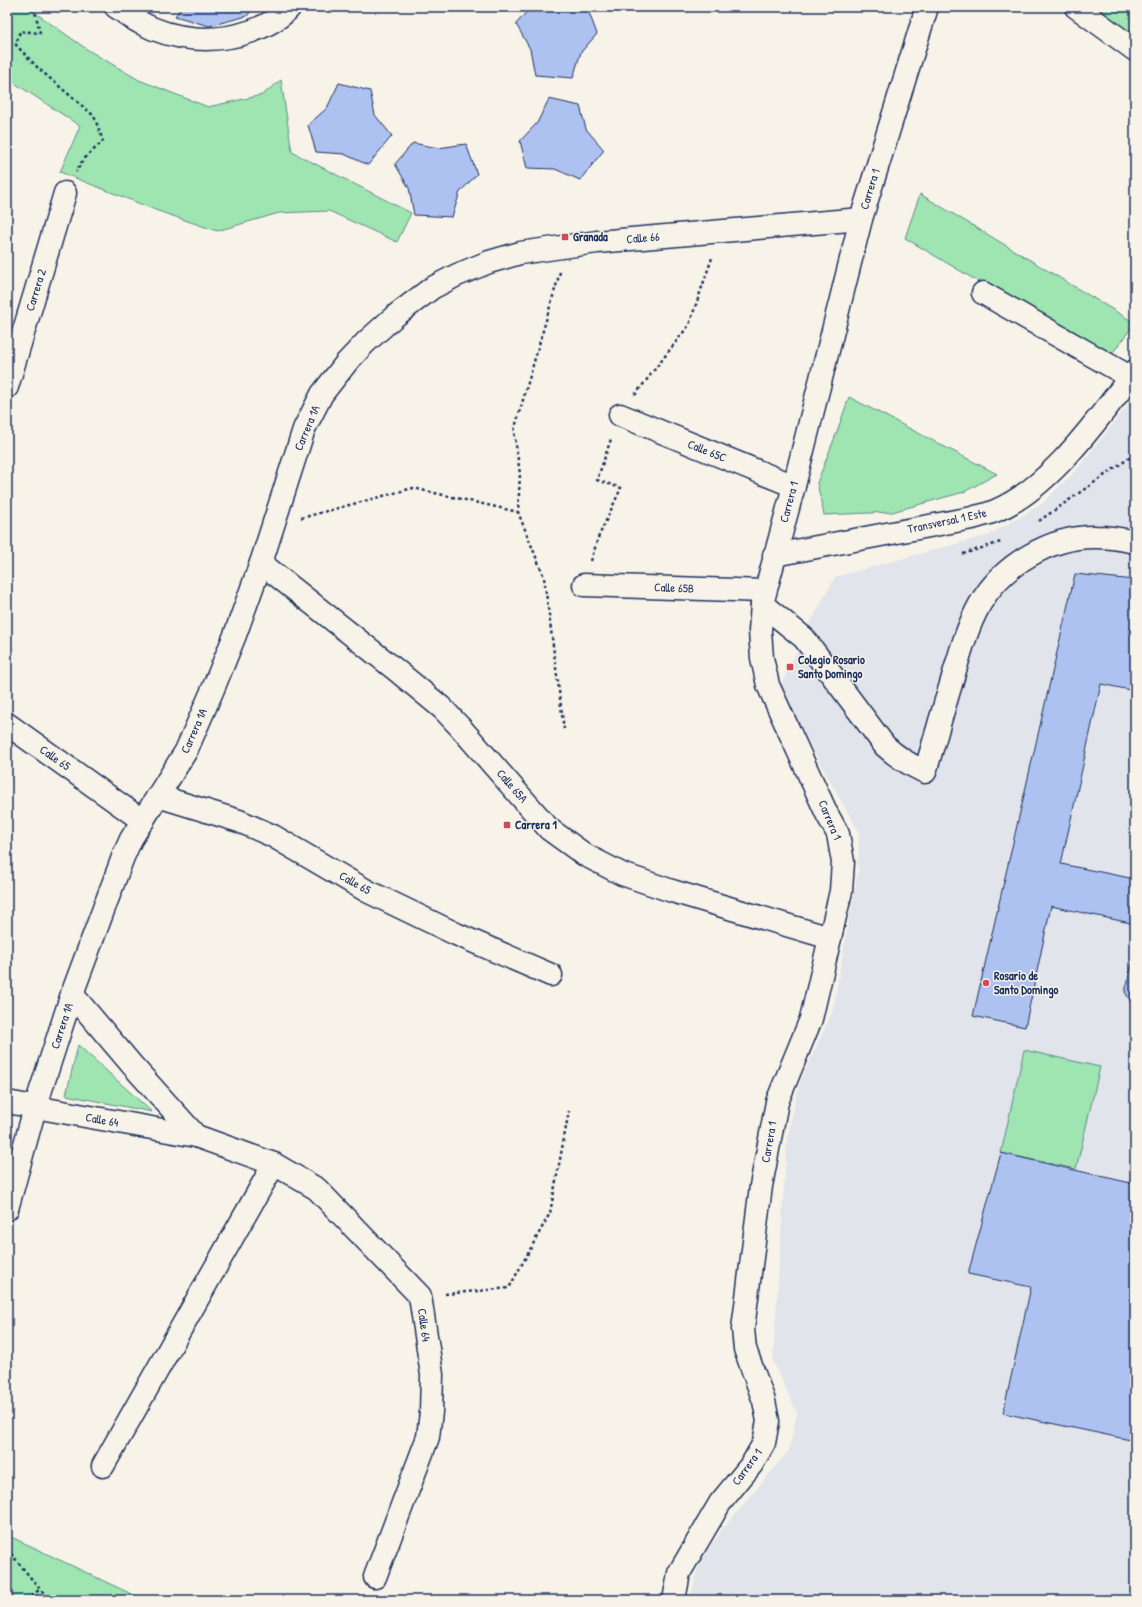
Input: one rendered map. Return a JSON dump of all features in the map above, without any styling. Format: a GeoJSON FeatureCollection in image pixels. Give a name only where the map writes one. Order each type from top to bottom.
{"type":"FeatureCollection","features":[{"type":"Feature","properties":{"kind":"street"},"geometry":{"type":"LineString","coordinates":[[116,7],[140,23],[172,36],[205,40],[235,37],[266,26],[290,8]]}},
{"type":"Feature","properties":{"kind":"street","name":"Carrera 1"},"geometry":{"type":"LineString","coordinates":[[674,1600],[679,1573],[720,1503],[752,1464],[764,1443],[768,1421],[764,1401],[745,1349],[743,1329],[761,1186],[777,1102],[811,1019],[841,891],[843,862],[838,834],[768,685],[762,658],[760,631],[763,598],[794,486],[861,219],[927,7]]}},
{"type":"Feature","properties":{"kind":"street"},"geometry":{"type":"LineString","coordinates":[[1076,7],[1135,50]]}},
{"type":"Feature","properties":{"kind":"street","name":"Carrera 2"},"geometry":{"type":"LineString","coordinates":[[7,387],[65,192]]}},
{"type":"Feature","properties":{"kind":"street","name":"Calle 66"},"geometry":{"type":"LineString","coordinates":[[432,288],[457,275],[489,262],[520,253],[597,242],[861,219]]}},
{"type":"Feature","properties":{"kind":"street","name":"Carrera 1A"},"geometry":{"type":"LineString","coordinates":[[7,1209],[35,1108],[72,994],[123,857],[131,839],[186,751],[235,635],[261,564],[304,429],[322,394],[347,362],[366,342],[395,316],[432,288]]}},
{"type":"Feature","properties":{"kind":"street"},"geometry":{"type":"LineString","coordinates":[[983,293],[1133,374]]}},
{"type":"Feature","properties":{"kind":"street","name":"Transversal 1 Este"},"geometry":{"type":"LineString","coordinates":[[774,555],[972,518],[996,511],[1034,487],[1053,469],[1072,450],[1133,374]]}},
{"type":"Feature","properties":{"kind":"street","name":"Calle 65C"},"geometry":{"type":"LineString","coordinates":[[620,415],[794,486]]}},
{"type":"Feature","properties":{"kind":"street"},"geometry":{"type":"LineString","coordinates":[[763,598],[804,638],[885,746],[896,756],[911,766],[925,772],[969,627],[980,604],[1000,578],[1032,554],[1052,545],[1070,540],[1095,537],[1135,542]]}},
{"type":"Feature","properties":{"kind":"street","name":"Calle 65A"},"geometry":{"type":"LineString","coordinates":[[261,564],[442,708],[549,829],[566,843],[585,855],[622,874],[672,891],[830,938]]}},
{"type":"Feature","properties":{"kind":"street","name":"Calle 65B"},"geometry":{"type":"LineString","coordinates":[[584,585],[763,598]]}},
{"type":"Feature","properties":{"kind":"street","name":"Calle 65"},"geometry":{"type":"LineString","coordinates":[[7,724],[143,821]]}},
{"type":"Feature","properties":{"kind":"street","name":"Calle 65"},"geometry":{"type":"LineString","coordinates":[[158,796],[239,821],[273,836],[367,891],[456,934],[551,975]]}},
{"type":"Feature","properties":{"kind":"street","name":"Calle 64"},"geometry":{"type":"LineString","coordinates":[[72,994],[132,1065],[196,1136]]}},
{"type":"Feature","properties":{"kind":"street","name":"Calle 64"},"geometry":{"type":"LineString","coordinates":[[7,1102],[196,1136],[274,1164],[317,1189],[420,1296],[432,1376],[431,1412],[428,1437],[376,1576]]}},
{"type":"Feature","properties":{"kind":"street"},"geometry":{"type":"LineString","coordinates":[[103,1466],[274,1164]]}},
{"type":"Feature","properties":{"kind":"path"},"geometry":{"type":"LineString","coordinates":[[34,7],[40,34],[20,31],[16,45],[39,69],[94,116],[103,141],[84,160],[65,192]]}},
{"type":"Feature","properties":{"kind":"path"},"geometry":{"type":"LineString","coordinates":[[564,729],[544,577],[518,512],[520,474],[514,431],[567,247]]}},
{"type":"Feature","properties":{"kind":"path"},"geometry":{"type":"LineString","coordinates":[[1034,524],[1135,454]]}},
{"type":"Feature","properties":{"kind":"path"},"geometry":{"type":"LineString","coordinates":[[273,526],[413,488],[518,512]]}},
{"type":"Feature","properties":{"kind":"path"},"geometry":{"type":"LineString","coordinates":[[963,554],[1007,539]]}},
{"type":"Feature","properties":{"kind":"path"},"geometry":{"type":"LineString","coordinates":[[420,1296],[509,1288],[550,1213],[569,1111]]}},
{"type":"Feature","properties":{"kind":"path"},"geometry":{"type":"LineString","coordinates":[[7,1548],[50,1600]]}},
{"type":"Feature","properties":{"kind":"path"},"geometry":{"type":"LineString","coordinates":[[27,1600],[40,1589]]}},
{"type":"Feature","properties":{"kind":"shaded area","name":"Rosario de Santo Domingo"},"geometry":{"type":"Polygon","coordinates":[[[1135,396],[1135,1600],[690,1600],[699,1563],[722,1530],[789,1450],[797,1413],[773,1361],[787,1140],[799,1084],[832,1013],[858,871],[859,832],[818,760],[780,687],[809,625],[835,577],[989,535],[1042,504],[1077,469],[1135,396]]]}},
{"type":"Feature","properties":{"kind":"green space"},"geometry":{"type":"Polygon","coordinates":[[[7,7],[27,7],[88,50],[139,80],[208,107],[262,95],[281,80],[292,152],[411,213],[397,242],[329,211],[279,213],[217,231],[158,211],[60,172],[80,126],[7,78],[7,7]]]}},
{"type":"Feature","properties":{"kind":"green space"},"geometry":{"type":"Polygon","coordinates":[[[1093,7],[1135,7],[1135,36],[1093,7]]]}},
{"type":"Feature","properties":{"kind":"green space"},"geometry":{"type":"Polygon","coordinates":[[[920,194],[1135,323],[1108,359],[905,238],[920,194]]]}},
{"type":"Feature","properties":{"kind":"green space"},"geometry":{"type":"Polygon","coordinates":[[[849,397],[997,474],[964,492],[892,512],[824,515],[817,483],[849,397]]]}},
{"type":"Feature","properties":{"kind":"green space"},"geometry":{"type":"Polygon","coordinates":[[[78,1045],[152,1112],[66,1095],[78,1045]]]}},
{"type":"Feature","properties":{"kind":"green space"},"geometry":{"type":"Polygon","coordinates":[[[1024,1050],[1100,1067],[1076,1169],[1001,1153],[1024,1050]]]}},
{"type":"Feature","properties":{"kind":"green space"},"geometry":{"type":"Polygon","coordinates":[[[7,1535],[144,1600],[7,1600],[7,1535]]]}},
{"type":"Feature","properties":{"kind":"building"},"geometry":{"type":"Polygon","coordinates":[[[182,7],[254,7],[247,16],[209,26],[175,16],[182,7]]]}},
{"type":"Feature","properties":{"kind":"building"},"geometry":{"type":"Polygon","coordinates":[[[531,7],[587,7],[597,34],[581,52],[573,78],[535,75],[530,49],[516,24],[531,7]]]}},
{"type":"Feature","properties":{"kind":"building"},"geometry":{"type":"Polygon","coordinates":[[[339,83],[370,91],[375,115],[392,136],[368,165],[344,154],[316,152],[308,125],[327,108],[339,83]]]}},
{"type":"Feature","properties":{"kind":"building"},"geometry":{"type":"Polygon","coordinates":[[[549,99],[580,106],[586,129],[604,150],[580,180],[555,169],[527,168],[520,141],[537,123],[549,99]]]}},
{"type":"Feature","properties":{"kind":"building"},"geometry":{"type":"Polygon","coordinates":[[[413,143],[438,148],[466,144],[477,174],[460,192],[452,217],[414,215],[409,188],[395,164],[413,143]]]}},
{"type":"Feature","properties":{"kind":"building"},"geometry":{"type":"Polygon","coordinates":[[[1075,574],[1135,580],[1135,691],[1101,684],[1061,864],[1135,879],[1135,924],[1051,906],[1025,1027],[973,1016],[1075,574]]]}},
{"type":"Feature","properties":{"kind":"building"},"geometry":{"type":"Polygon","coordinates":[[[1135,953],[1135,1009],[1125,992],[1135,953]]]}},
{"type":"Feature","properties":{"kind":"building"},"geometry":{"type":"Polygon","coordinates":[[[1001,1153],[1135,1184],[1135,1441],[1003,1413],[1031,1287],[968,1274],[1001,1153]]]}},
{"type":"Feature","properties":{"kind":"place","name":"Granada"},"geometry":{"type":"Point","coordinates":[565,237]}},
{"type":"Feature","properties":{"kind":"place","name":"Colegio Rosario Santo Domingo"},"geometry":{"type":"Point","coordinates":[790,667]}},
{"type":"Feature","properties":{"kind":"place","name":"Carrera 1"},"geometry":{"type":"Point","coordinates":[507,825]}},
{"type":"Feature","properties":{"kind":"place","name":"Rosario de Santo Domingo"},"geometry":{"type":"Point","coordinates":[986,983]}}]}
